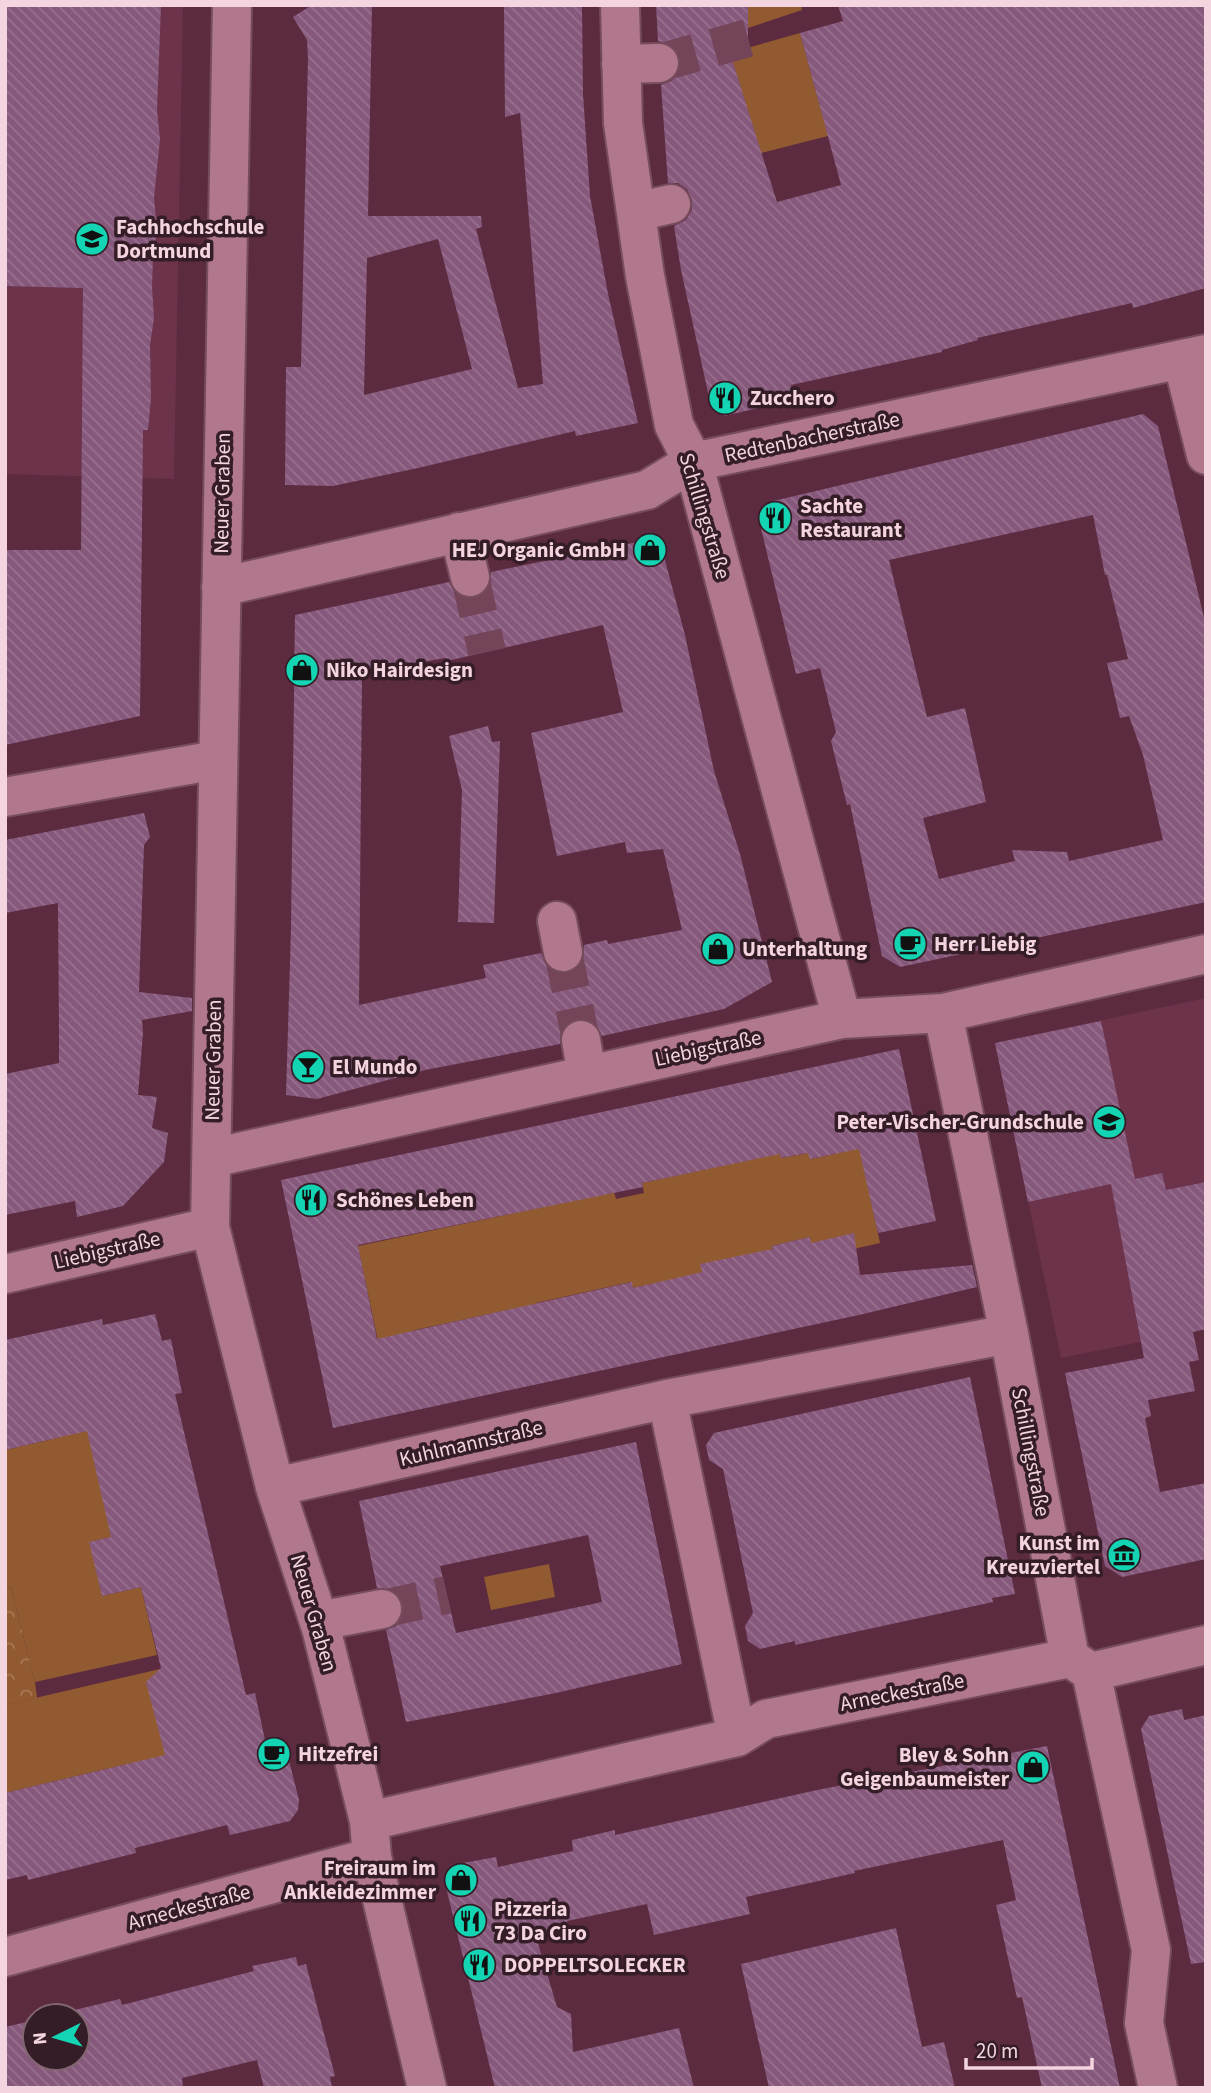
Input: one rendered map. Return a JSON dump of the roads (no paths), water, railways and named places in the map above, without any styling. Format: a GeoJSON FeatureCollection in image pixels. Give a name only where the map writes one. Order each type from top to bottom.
{"type":"FeatureCollection","features":[{"type":"Feature","properties":{"kind":"street","name":"Neuer Graben"},"geometry":{"type":"LineString","coordinates":[[232,5],[210,1227],[275,1487],[319,1621],[427,2088]]}},
{"type":"Feature","properties":{"kind":"street","name":"Schillingstraße"},"geometry":{"type":"LineString","coordinates":[[620,5],[623,123],[653,208],[645,276],[674,425],[693,462],[842,1018]]}},
{"type":"Feature","properties":{"kind":"street"},"geometry":{"type":"LineString","coordinates":[[621,64],[659,62]]}},
{"type":"Feature","properties":{"kind":"street","name":"Redtenbacherstraße"},"geometry":{"type":"LineString","coordinates":[[221,587],[647,490],[693,462],[1194,357]]}},
{"type":"Feature","properties":{"kind":"street"},"geometry":{"type":"LineString","coordinates":[[1194,357],[1206,455]]}},
{"type":"Feature","properties":{"kind":"street"},"geometry":{"type":"LineString","coordinates":[[459,532],[470,577]]}},
{"type":"Feature","properties":{"kind":"street"},"geometry":{"type":"LineString","coordinates":[[5,797],[217,760]]}},
{"type":"Feature","properties":{"kind":"street","name":"Liebigstraße"},"geometry":{"type":"LineString","coordinates":[[212,1157],[584,1057],[842,1018],[943,1013],[1206,954]]}},
{"type":"Feature","properties":{"kind":"street","name":"Schillingstraße"},"geometry":{"type":"LineString","coordinates":[[943,1013],[1081,1665],[1151,1950],[1144,2023],[1158,2088]]}},
{"type":"Feature","properties":{"kind":"street","name":"Liebigstraße"},"geometry":{"type":"LineString","coordinates":[[5,1274],[210,1227]]}},
{"type":"Feature","properties":{"kind":"street","name":"Kuhlmannstraße"},"geometry":{"type":"LineString","coordinates":[[275,1487],[667,1399],[1009,1334]]}},
{"type":"Feature","properties":{"kind":"street"},"geometry":{"type":"LineString","coordinates":[[667,1399],[737,1737]]}},
{"type":"Feature","properties":{"kind":"street"},"geometry":{"type":"LineString","coordinates":[[319,1621],[382,1609]]}},
{"type":"Feature","properties":{"kind":"street","name":"Arneckestraße"},"geometry":{"type":"LineString","coordinates":[[5,1957],[371,1839],[737,1737],[766,1719],[1206,1645]]}},
{"type":"Feature","properties":{"kind":"tunnel"},"geometry":{"type":"LineString","coordinates":[[659,63],[748,38]]}},
{"type":"Feature","properties":{"kind":"tunnel"},"geometry":{"type":"LineString","coordinates":[[470,577],[487,652]]}},
{"type":"Feature","properties":{"kind":"tunnel"},"geometry":{"type":"LineString","coordinates":[[563,952],[581,1040]]}},
{"type":"Feature","properties":{"kind":"tunnel"},"geometry":{"type":"LineString","coordinates":[[382,1609],[447,1595]]}},
{"type":"Feature","properties":{"kind":"place","name":"Fachhochschule Dortmund"},"geometry":{"type":"Point","coordinates":[92,239]}},
{"type":"Feature","properties":{"kind":"place","name":"Zucchero"},"geometry":{"type":"Point","coordinates":[725,398]}},
{"type":"Feature","properties":{"kind":"place","name":"Sachte Restaurant"},"geometry":{"type":"Point","coordinates":[775,518]}},
{"type":"Feature","properties":{"kind":"place","name":"HEJ Organic GmbH"},"geometry":{"type":"Point","coordinates":[650,550]}},
{"type":"Feature","properties":{"kind":"place","name":"Niko Hairdesign"},"geometry":{"type":"Point","coordinates":[302,670]}},
{"type":"Feature","properties":{"kind":"place","name":"Herr Liebig"},"geometry":{"type":"Point","coordinates":[910,944]}},
{"type":"Feature","properties":{"kind":"place","name":"Unterhaltung"},"geometry":{"type":"Point","coordinates":[718,949]}},
{"type":"Feature","properties":{"kind":"place","name":"El Mundo"},"geometry":{"type":"Point","coordinates":[308,1067]}},
{"type":"Feature","properties":{"kind":"place","name":"Peter-Vischer-Grundschule"},"geometry":{"type":"Point","coordinates":[1109,1122]}},
{"type":"Feature","properties":{"kind":"place","name":"Schönes Leben"},"geometry":{"type":"Point","coordinates":[311,1200]}},
{"type":"Feature","properties":{"kind":"place","name":"Kunst im Kreuzviertel"},"geometry":{"type":"Point","coordinates":[1124,1555]}},
{"type":"Feature","properties":{"kind":"place","name":"Hitzefrei"},"geometry":{"type":"Point","coordinates":[274,1754]}},
{"type":"Feature","properties":{"kind":"place","name":"Bley & Sohn Geigenbaumeister"},"geometry":{"type":"Point","coordinates":[1033,1767]}},
{"type":"Feature","properties":{"kind":"place","name":"Freiraum im Ankleidezimmer"},"geometry":{"type":"Point","coordinates":[461,1880]}},
{"type":"Feature","properties":{"kind":"place","name":"Pizzeria 73 Da Ciro"},"geometry":{"type":"Point","coordinates":[470,1921]}},
{"type":"Feature","properties":{"kind":"place","name":"DOPPELTSOLECKER"},"geometry":{"type":"Point","coordinates":[479,1965]}}]}
